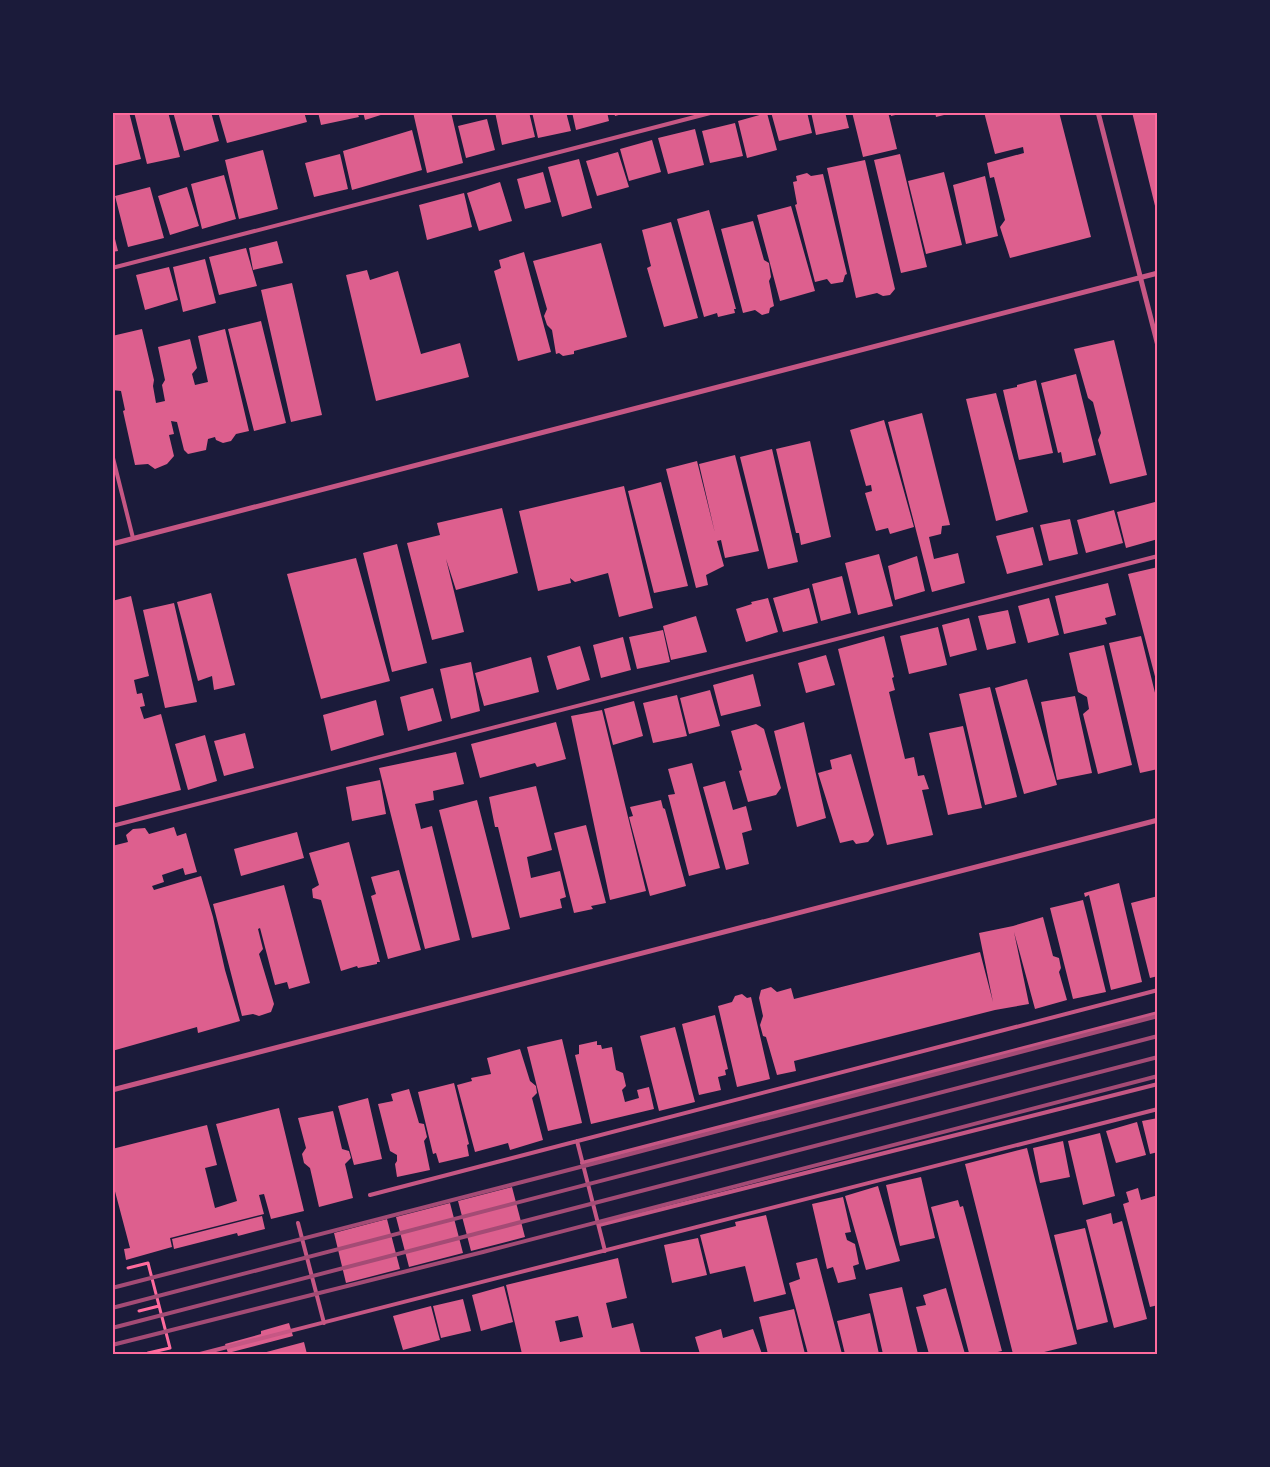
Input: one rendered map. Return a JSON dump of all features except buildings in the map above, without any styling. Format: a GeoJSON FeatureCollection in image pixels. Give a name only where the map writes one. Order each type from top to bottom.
{"type":"FeatureCollection","features":[{"type":"Feature","properties":{"kind":"street"},"geometry":{"type":"LineString","coordinates":[[1098,112],[1158,346]]}},
{"type":"Feature","properties":{"kind":"street"},"geometry":{"type":"LineString","coordinates":[[112,544],[1158,273]]}},
{"type":"Feature","properties":{"kind":"street"},"geometry":{"type":"LineString","coordinates":[[112,1090],[1158,820]]}},
{"type":"Feature","properties":{"kind":"lane"},"geometry":{"type":"LineString","coordinates":[[112,268],[714,112]]}},
{"type":"Feature","properties":{"kind":"lane"},"geometry":{"type":"LineString","coordinates":[[112,454],[133,538]]}},
{"type":"Feature","properties":{"kind":"lane"},"geometry":{"type":"LineString","coordinates":[[112,826],[1158,556]]}},
{"type":"Feature","properties":{"kind":"lane"},"geometry":{"type":"LineString","coordinates":[[370,1195],[1158,990]]}},
{"type":"Feature","properties":{"kind":"lane"},"geometry":{"type":"LineString","coordinates":[[582,1163],[1158,1013]]}},
{"type":"Feature","properties":{"kind":"lane"},"geometry":{"type":"LineString","coordinates":[[599,1225],[1158,1084]]}},
{"type":"Feature","properties":{"kind":"lane"},"geometry":{"type":"LineString","coordinates":[[200,1354],[1158,1109]]}},
{"type":"Feature","properties":{"kind":"lane"},"geometry":{"type":"LineString","coordinates":[[577,1141],[605,1251]]}},
{"type":"Feature","properties":{"kind":"lane"},"geometry":{"type":"LineString","coordinates":[[298,1223],[324,1323]]}},
{"type":"Feature","properties":{"kind":"path"},"geometry":{"type":"LineString","coordinates":[[128,1268],[148,1263],[170,1348],[148,1353]]}},
{"type":"Feature","properties":{"kind":"path"},"geometry":{"type":"LineString","coordinates":[[139,1311],[159,1306]]}},
{"type":"Feature","properties":{"kind":"railway"},"geometry":{"type":"LineString","coordinates":[[112,1288],[1158,1016]]}},
{"type":"Feature","properties":{"kind":"railway"},"geometry":{"type":"LineString","coordinates":[[112,1308],[1158,1036]]}},
{"type":"Feature","properties":{"kind":"railway"},"geometry":{"type":"LineString","coordinates":[[112,1328],[1158,1057]]}},
{"type":"Feature","properties":{"kind":"railway"},"geometry":{"type":"LineString","coordinates":[[112,1345],[483,1252],[1158,1076]]}}]}
